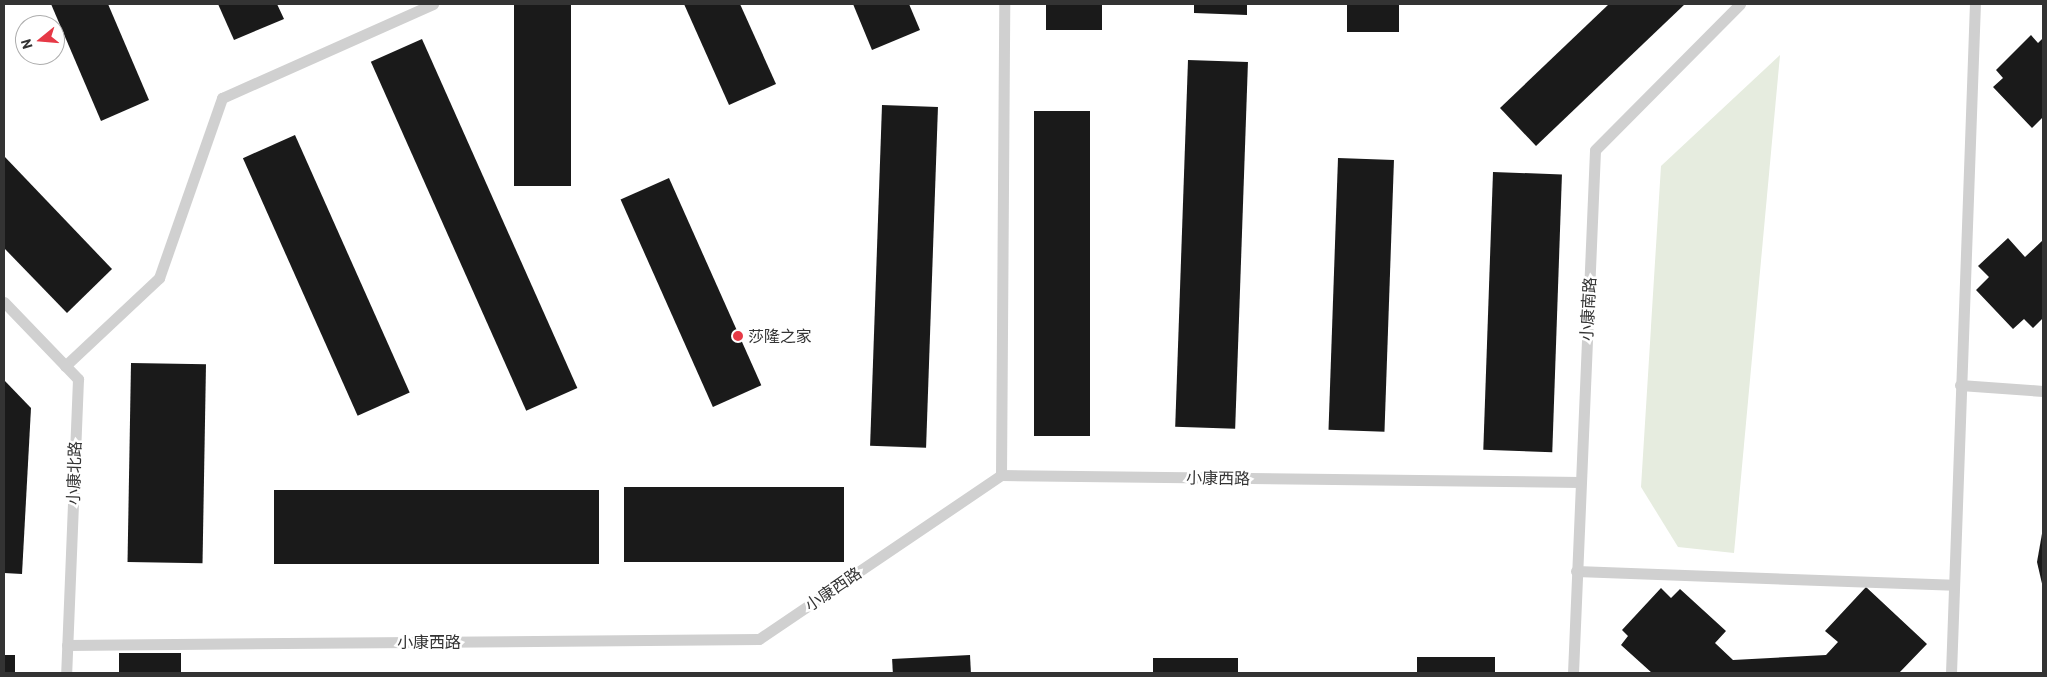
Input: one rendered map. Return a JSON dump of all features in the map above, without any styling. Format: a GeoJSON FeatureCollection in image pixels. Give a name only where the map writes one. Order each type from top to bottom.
{"type":"FeatureCollection","features":[{"type":"Feature","properties":{"kind":"lane"},"geometry":{"type":"LineString","coordinates":[[65,366],[159,278],[222,98],[433,4]]}},
{"type":"Feature","properties":{"kind":"lane"},"geometry":{"type":"LineString","coordinates":[[1001,475],[1004,4]]}},
{"type":"Feature","properties":{"kind":"lane","name":"小康南路"},"geometry":{"type":"LineString","coordinates":[[1573,673],[1595,150],[1740,4]]}},
{"type":"Feature","properties":{"kind":"lane"},"geometry":{"type":"LineString","coordinates":[[1951,673],[1974,4]]}},
{"type":"Feature","properties":{"kind":"lane","name":"小康北路"},"geometry":{"type":"LineString","coordinates":[[4,302],[78,379],[66,673]]}},
{"type":"Feature","properties":{"kind":"lane"},"geometry":{"type":"LineString","coordinates":[[1960,385],[2043,391]]}},
{"type":"Feature","properties":{"kind":"lane","name":"小康西路"},"geometry":{"type":"LineString","coordinates":[[67,644],[759,639],[1001,475],[1580,482]]}},
{"type":"Feature","properties":{"kind":"lane"},"geometry":{"type":"LineString","coordinates":[[1576,570],[1953,585]]}},
{"type":"Feature","properties":{"kind":"shaded area"},"geometry":{"type":"Polygon","coordinates":[[[1780,55],[1734,553],[1678,547],[1641,487],[1661,166],[1780,55]]]}},
{"type":"Feature","properties":{"kind":"building"},"geometry":{"type":"Polygon","coordinates":[[[51,4],[108,4],[149,100],[101,121],[65,37],[65,15],[56,15],[51,4]]]}},
{"type":"Feature","properties":{"kind":"building"},"geometry":{"type":"Polygon","coordinates":[[[218,4],[277,4],[284,19],[234,40],[218,4]]]}},
{"type":"Feature","properties":{"kind":"building"},"geometry":{"type":"Polygon","coordinates":[[[514,4],[571,4],[571,186],[514,186],[514,4]]]}},
{"type":"Feature","properties":{"kind":"building"},"geometry":{"type":"Polygon","coordinates":[[[684,4],[740,4],[776,84],[729,105],[684,4]]]}},
{"type":"Feature","properties":{"kind":"building"},"geometry":{"type":"Polygon","coordinates":[[[853,4],[909,4],[920,30],[872,50],[853,4]]]}},
{"type":"Feature","properties":{"kind":"building"},"geometry":{"type":"Polygon","coordinates":[[[1046,4],[1102,4],[1102,30],[1046,30],[1046,4]]]}},
{"type":"Feature","properties":{"kind":"building"},"geometry":{"type":"Polygon","coordinates":[[[1194,4],[1247,4],[1247,15],[1194,13],[1194,4]]]}},
{"type":"Feature","properties":{"kind":"building"},"geometry":{"type":"Polygon","coordinates":[[[1347,4],[1399,4],[1399,32],[1347,32],[1347,4]]]}},
{"type":"Feature","properties":{"kind":"building"},"geometry":{"type":"Polygon","coordinates":[[[1609,4],[1685,4],[1536,146],[1500,108],[1609,4]]]}},
{"type":"Feature","properties":{"kind":"building"},"geometry":{"type":"Polygon","coordinates":[[[2031,35],[2038,43],[2043,38],[2043,117],[2032,128],[1993,87],[2003,78],[1996,70],[2031,35]]]}},
{"type":"Feature","properties":{"kind":"building"},"geometry":{"type":"Polygon","coordinates":[[[422,39],[577,388],[526,411],[371,62],[422,39]]]}},
{"type":"Feature","properties":{"kind":"building"},"geometry":{"type":"Polygon","coordinates":[[[1188,60],[1248,62],[1235,429],[1175,427],[1188,60]]]}},
{"type":"Feature","properties":{"kind":"building"},"geometry":{"type":"Polygon","coordinates":[[[882,105],[938,107],[926,448],[870,446],[882,105]]]}},
{"type":"Feature","properties":{"kind":"building"},"geometry":{"type":"Polygon","coordinates":[[[1034,111],[1090,111],[1090,436],[1034,436],[1034,111]]]}},
{"type":"Feature","properties":{"kind":"building"},"geometry":{"type":"Polygon","coordinates":[[[295,135],[410,393],[358,416],[243,158],[295,135]]]}},
{"type":"Feature","properties":{"kind":"building"},"geometry":{"type":"Polygon","coordinates":[[[4,156],[112,269],[67,313],[4,248],[4,156]]]}},
{"type":"Feature","properties":{"kind":"building"},"geometry":{"type":"Polygon","coordinates":[[[1338,158],[1394,160],[1384,432],[1329,430],[1338,158]]]}},
{"type":"Feature","properties":{"kind":"building"},"geometry":{"type":"Polygon","coordinates":[[[1493,172],[1562,174],[1552,452],[1483,450],[1493,172]]]}},
{"type":"Feature","properties":{"kind":"building"},"geometry":{"type":"Polygon","coordinates":[[[669,178],[761,385],[713,407],[621,200],[669,178]]]}},
{"type":"Feature","properties":{"kind":"building"},"geometry":{"type":"Polygon","coordinates":[[[2008,238],[2025,257],[2043,240],[2043,318],[2033,328],[2024,319],[2013,329],[1976,290],[1989,277],[1978,266],[2008,238]]]}},
{"type":"Feature","properties":{"kind":"building"},"geometry":{"type":"Polygon","coordinates":[[[131,363],[206,364],[203,563],[128,562],[131,363]]]}},
{"type":"Feature","properties":{"kind":"building"},"geometry":{"type":"Polygon","coordinates":[[[4,380],[31,408],[22,574],[4,573],[4,380]]]}},
{"type":"Feature","properties":{"kind":"building"},"geometry":{"type":"Polygon","coordinates":[[[624,487],[844,487],[844,562],[624,562],[624,487]]]}},
{"type":"Feature","properties":{"kind":"building"},"geometry":{"type":"Polygon","coordinates":[[[274,490],[599,490],[599,564],[274,564],[274,490]]]}},
{"type":"Feature","properties":{"kind":"building"},"geometry":{"type":"Polygon","coordinates":[[[2043,528],[2043,588],[2037,562],[2043,528]]]}},
{"type":"Feature","properties":{"kind":"building"},"geometry":{"type":"Polygon","coordinates":[[[1866,587],[1927,644],[1899,673],[1652,673],[1621,645],[1628,636],[1622,630],[1661,588],[1671,598],[1680,589],[1726,631],[1715,643],[1733,660],[1826,655],[1838,642],[1825,631],[1866,587]]]}},
{"type":"Feature","properties":{"kind":"building"},"geometry":{"type":"Polygon","coordinates":[[[119,653],[181,653],[181,673],[119,673],[119,653]]]}},
{"type":"Feature","properties":{"kind":"building"},"geometry":{"type":"Polygon","coordinates":[[[4,655],[15,655],[15,673],[4,673],[4,655]]]}},
{"type":"Feature","properties":{"kind":"building"},"geometry":{"type":"Polygon","coordinates":[[[970,655],[971,673],[893,673],[892,659],[970,655]]]}},
{"type":"Feature","properties":{"kind":"building"},"geometry":{"type":"Polygon","coordinates":[[[1417,657],[1495,657],[1495,673],[1417,673],[1417,657]]]}},
{"type":"Feature","properties":{"kind":"building"},"geometry":{"type":"Polygon","coordinates":[[[1153,658],[1238,658],[1238,673],[1153,673],[1153,658]]]}},
{"type":"Feature","properties":{"kind":"place","name":"莎隆之家"},"geometry":{"type":"Point","coordinates":[738,336]}}]}
